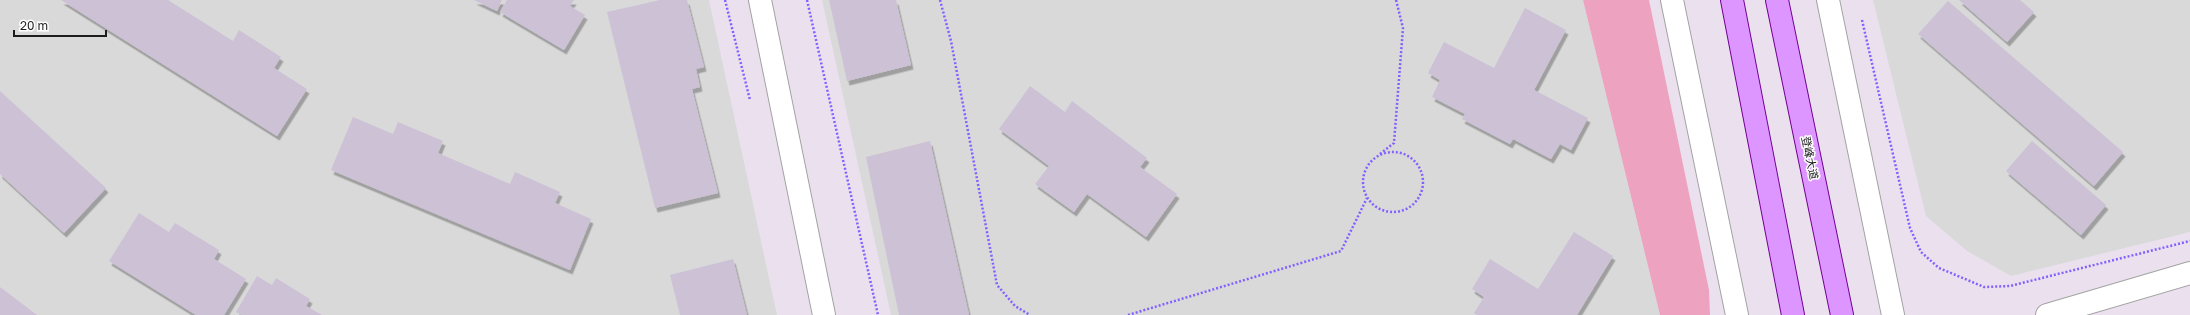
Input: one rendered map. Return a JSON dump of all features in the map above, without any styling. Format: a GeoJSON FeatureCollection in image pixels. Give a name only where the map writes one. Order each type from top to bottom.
{"type":"FeatureCollection","features":[{"type":"Feature","properties":{"kind":"main road"},"geometry":{"type":"LineString","coordinates":[[1732,0],[1792,315]]}},
{"type":"Feature","properties":{"kind":"main road","name":"登峰大道"},"geometry":{"type":"LineString","coordinates":[[1777,0],[1842,315]]}},
{"type":"Feature","properties":{"kind":"street"},"geometry":{"type":"LineString","coordinates":[[760,0],[824,315]]}},
{"type":"Feature","properties":{"kind":"street"},"geometry":{"type":"LineString","coordinates":[[1672,0],[1737,315]]}},
{"type":"Feature","properties":{"kind":"street"},"geometry":{"type":"LineString","coordinates":[[1828,0],[1893,315]]}},
{"type":"Feature","properties":{"kind":"street"},"geometry":{"type":"LineString","coordinates":[[2047,315],[2190,273]]}},
{"type":"Feature","properties":{"kind":"path"},"geometry":{"type":"LineString","coordinates":[[807,0],[878,315]]}},
{"type":"Feature","properties":{"kind":"path"},"geometry":{"type":"LineString","coordinates":[[940,0],[951,41],[997,285],[1015,306],[1030,315]]}},
{"type":"Feature","properties":{"kind":"path"},"geometry":{"type":"LineString","coordinates":[[1375,158],[1384,153],[1397,152],[1410,156],[1419,166],[1423,178],[1422,192],[1417,201],[1408,209],[1397,212],[1386,211],[1376,206],[1367,198],[1364,187],[1364,176],[1367,166],[1375,158],[1394,143],[1403,28],[1396,0]]}},
{"type":"Feature","properties":{"kind":"path"},"geometry":{"type":"LineString","coordinates":[[1861,15],[1910,228],[1921,252],[1939,268],[1984,287],[2010,286],[2190,241]]}},
{"type":"Feature","properties":{"kind":"path"},"geometry":{"type":"LineString","coordinates":[[1128,315],[1341,251],[1367,198]]}},
{"type":"Feature","properties":{"kind":"shaded area"},"geometry":{"type":"Polygon","coordinates":[[[0,0],[709,0],[777,315],[0,315],[0,0]]]}},
{"type":"Feature","properties":{"kind":"shaded area"},"geometry":{"type":"Polygon","coordinates":[[[822,0],[1583,0],[1660,315],[891,315],[822,0]]]}},
{"type":"Feature","properties":{"kind":"shaded area"},"geometry":{"type":"Polygon","coordinates":[[[1583,0],[1649,0],[1709,290],[1710,315],[1660,315],[1583,0]]]}},
{"type":"Feature","properties":{"kind":"shaded area"},"geometry":{"type":"Polygon","coordinates":[[[1873,0],[2190,0],[2190,232],[2011,276],[1967,251],[1926,216],[1873,0]]]}},
{"type":"Feature","properties":{"kind":"building"},"geometry":{"type":"Polygon","coordinates":[[[61,0],[168,0],[233,41],[239,30],[281,57],[274,68],[307,89],[277,136],[61,0]]]}},
{"type":"Feature","properties":{"kind":"building"},"geometry":{"type":"Polygon","coordinates":[[[474,0],[502,0],[497,11],[474,0]]]}},
{"type":"Feature","properties":{"kind":"building"},"geometry":{"type":"Polygon","coordinates":[[[507,0],[574,0],[570,6],[585,15],[564,50],[500,12],[507,0]]]}},
{"type":"Feature","properties":{"kind":"building"},"geometry":{"type":"Polygon","coordinates":[[[660,0],[687,0],[704,67],[696,69],[700,87],[692,89],[718,193],[655,208],[607,12],[660,0]]]}},
{"type":"Feature","properties":{"kind":"building"},"geometry":{"type":"Polygon","coordinates":[[[829,0],[896,0],[911,65],[847,81],[829,0]]]}},
{"type":"Feature","properties":{"kind":"building"},"geometry":{"type":"Polygon","coordinates":[[[1959,0],[2020,0],[2034,12],[2007,42],[1959,0]]]}},
{"type":"Feature","properties":{"kind":"building"},"geometry":{"type":"Polygon","coordinates":[[[1948,1],[2123,152],[2094,186],[1918,34],[1948,1]]]}},
{"type":"Feature","properties":{"kind":"building"},"geometry":{"type":"Polygon","coordinates":[[[1525,8],[1566,30],[1534,90],[1588,118],[1571,150],[1560,144],[1551,159],[1513,139],[1510,144],[1462,119],[1465,114],[1432,97],[1440,80],[1428,73],[1444,42],[1494,68],[1525,8]]]}},
{"type":"Feature","properties":{"kind":"building"},"geometry":{"type":"Polygon","coordinates":[[[1030,86],[1065,112],[1072,101],[1147,158],[1140,167],[1177,194],[1146,237],[1087,194],[1074,212],[1035,184],[1049,166],[999,129],[1030,86]]]}},
{"type":"Feature","properties":{"kind":"building"},"geometry":{"type":"Polygon","coordinates":[[[0,91],[106,188],[64,233],[0,174],[0,91]]]}},
{"type":"Feature","properties":{"kind":"building"},"geometry":{"type":"Polygon","coordinates":[[[353,117],[393,134],[398,122],[443,141],[438,153],[510,184],[515,172],[560,192],[555,203],[591,219],[570,270],[331,170],[353,117]]]}},
{"type":"Feature","properties":{"kind":"building"},"geometry":{"type":"Polygon","coordinates":[[[930,141],[969,315],[899,315],[866,157],[930,141]]]}},
{"type":"Feature","properties":{"kind":"building"},"geometry":{"type":"Polygon","coordinates":[[[2032,141],[2106,205],[2081,235],[2006,171],[2032,141]]]}},
{"type":"Feature","properties":{"kind":"building"},"geometry":{"type":"Polygon","coordinates":[[[139,213],[169,232],[175,223],[219,250],[214,259],[246,279],[224,315],[196,315],[109,261],[139,213]]]}},
{"type":"Feature","properties":{"kind":"building"},"geometry":{"type":"Polygon","coordinates":[[[1574,232],[1613,256],[1577,315],[1477,315],[1474,313],[1484,297],[1472,289],[1490,259],[1538,289],[1574,232]]]}},
{"type":"Feature","properties":{"kind":"building"},"geometry":{"type":"Polygon","coordinates":[[[733,259],[747,315],[680,315],[670,275],[733,259]]]}},
{"type":"Feature","properties":{"kind":"building"},"geometry":{"type":"Polygon","coordinates":[[[257,276],[272,285],[276,278],[310,299],[306,306],[322,315],[242,315],[236,312],[257,276]]]}},
{"type":"Feature","properties":{"kind":"building"},"geometry":{"type":"Polygon","coordinates":[[[0,287],[37,315],[0,315],[0,287]]]}}]}
